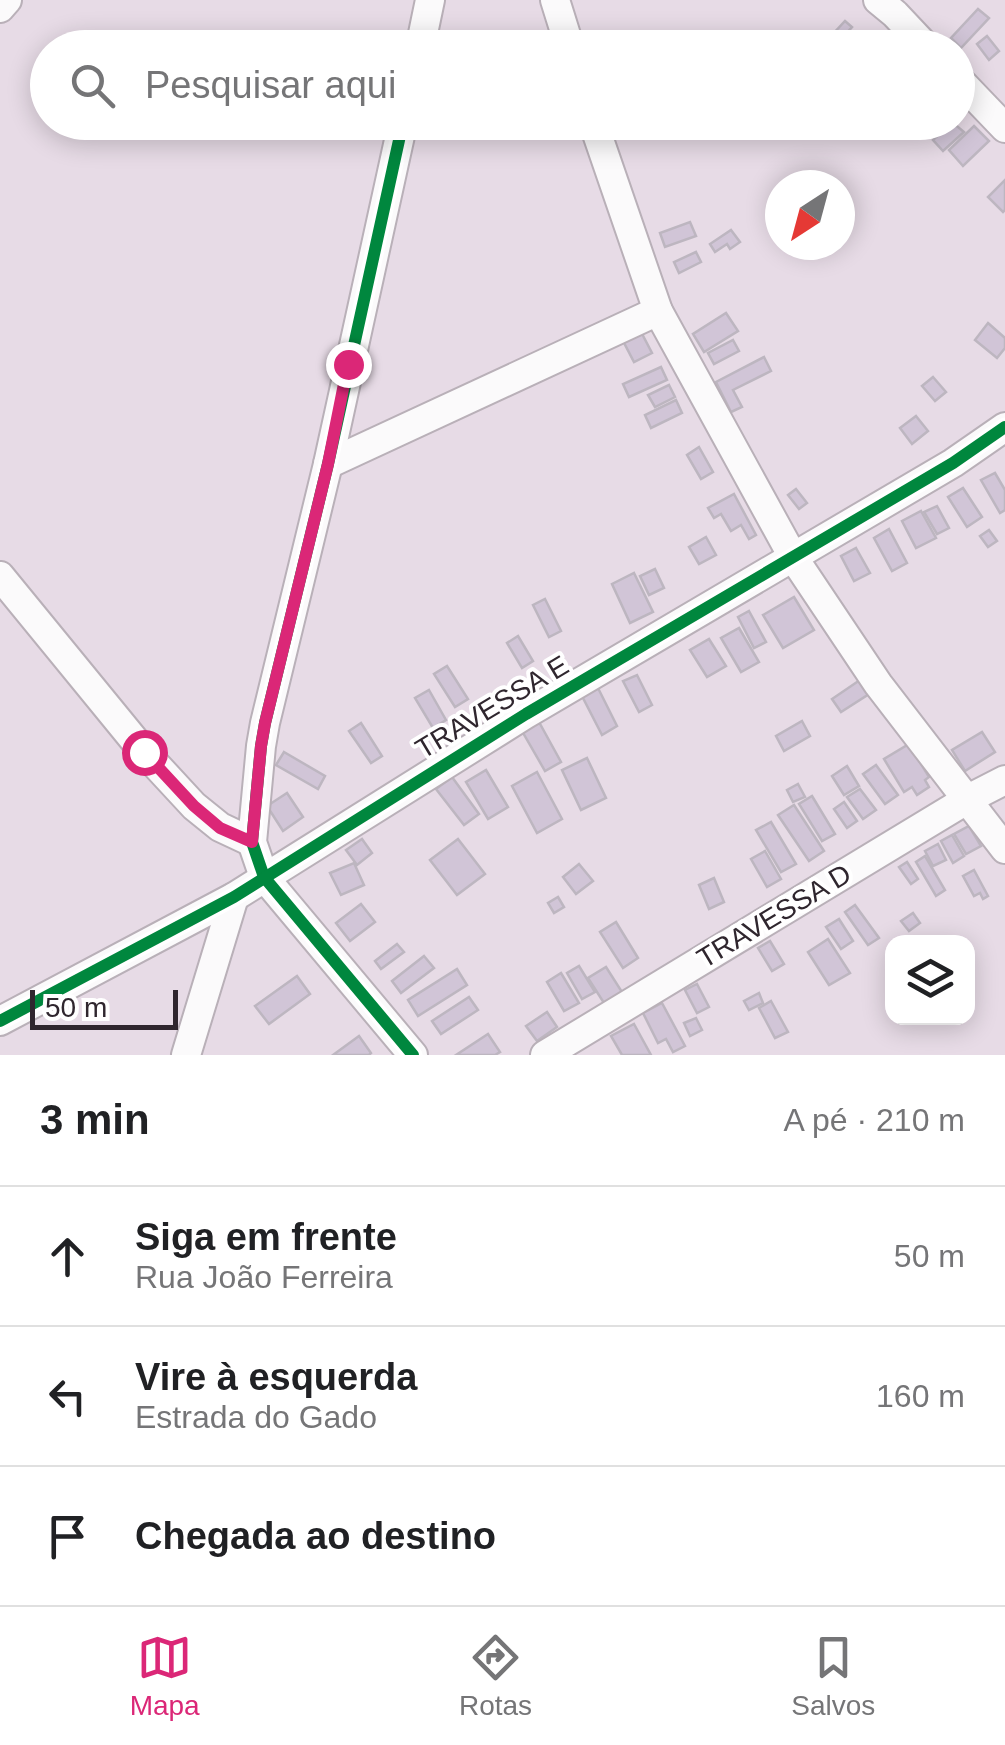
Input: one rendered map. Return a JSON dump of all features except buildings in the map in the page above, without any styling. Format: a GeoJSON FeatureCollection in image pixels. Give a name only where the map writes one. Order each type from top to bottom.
{"type":"FeatureCollection","features":[{"type":"Feature","properties":{"kind":"street"},"geometry":{"type":"LineString","coordinates":[[0,8],[7,0]]}},
{"type":"Feature","properties":{"kind":"street"},"geometry":{"type":"LineString","coordinates":[[424,30],[430,0]]}},
{"type":"Feature","properties":{"kind":"street"},"geometry":{"type":"LineString","coordinates":[[555,0],[564,30]]}},
{"type":"Feature","properties":{"kind":"street"},"geometry":{"type":"LineString","coordinates":[[878,0],[910,30]]}},
{"type":"Feature","properties":{"kind":"street"},"geometry":{"type":"LineString","coordinates":[[975,97],[1005,128]]}},
{"type":"Feature","properties":{"kind":"street"},"geometry":{"type":"LineString","coordinates":[[399,140],[328,464],[265,723],[252,842],[264,876],[414,1055]]}},
{"type":"Feature","properties":{"kind":"street"},"geometry":{"type":"LineString","coordinates":[[599,140],[658,311],[793,557],[878,684],[1005,849]]}},
{"type":"Feature","properties":{"kind":"street"},"geometry":{"type":"LineString","coordinates":[[328,464],[658,311]]}},
{"type":"Feature","properties":{"kind":"street","name":"TRAVESSA E"},"geometry":{"type":"LineString","coordinates":[[0,1021],[234,897],[526,714],[953,463],[1005,426]]}},
{"type":"Feature","properties":{"kind":"street"},"geometry":{"type":"LineString","coordinates":[[0,576],[144,752],[194,806],[220,828],[252,842]]}},
{"type":"Feature","properties":{"kind":"street","name":"TRAVESSA D"},"geometry":{"type":"LineString","coordinates":[[546,1055],[1005,780]]}},
{"type":"Feature","properties":{"kind":"street"},"geometry":{"type":"LineString","coordinates":[[186,1055],[234,897]]}},
{"type":"Feature","properties":{"kind":"cycle path"},"geometry":{"type":"LineString","coordinates":[[399,140],[328,464],[265,723],[252,842],[264,877],[413,1055]]}},
{"type":"Feature","properties":{"kind":"cycle path"},"geometry":{"type":"LineString","coordinates":[[0,1021],[234,897],[526,714],[953,463],[1005,427]]}},
{"type":"Feature","properties":{"kind":"route"},"geometry":{"type":"LineString","coordinates":[[144,752],[220,828],[252,842],[265,723],[328,464],[348,364]]}}]}
